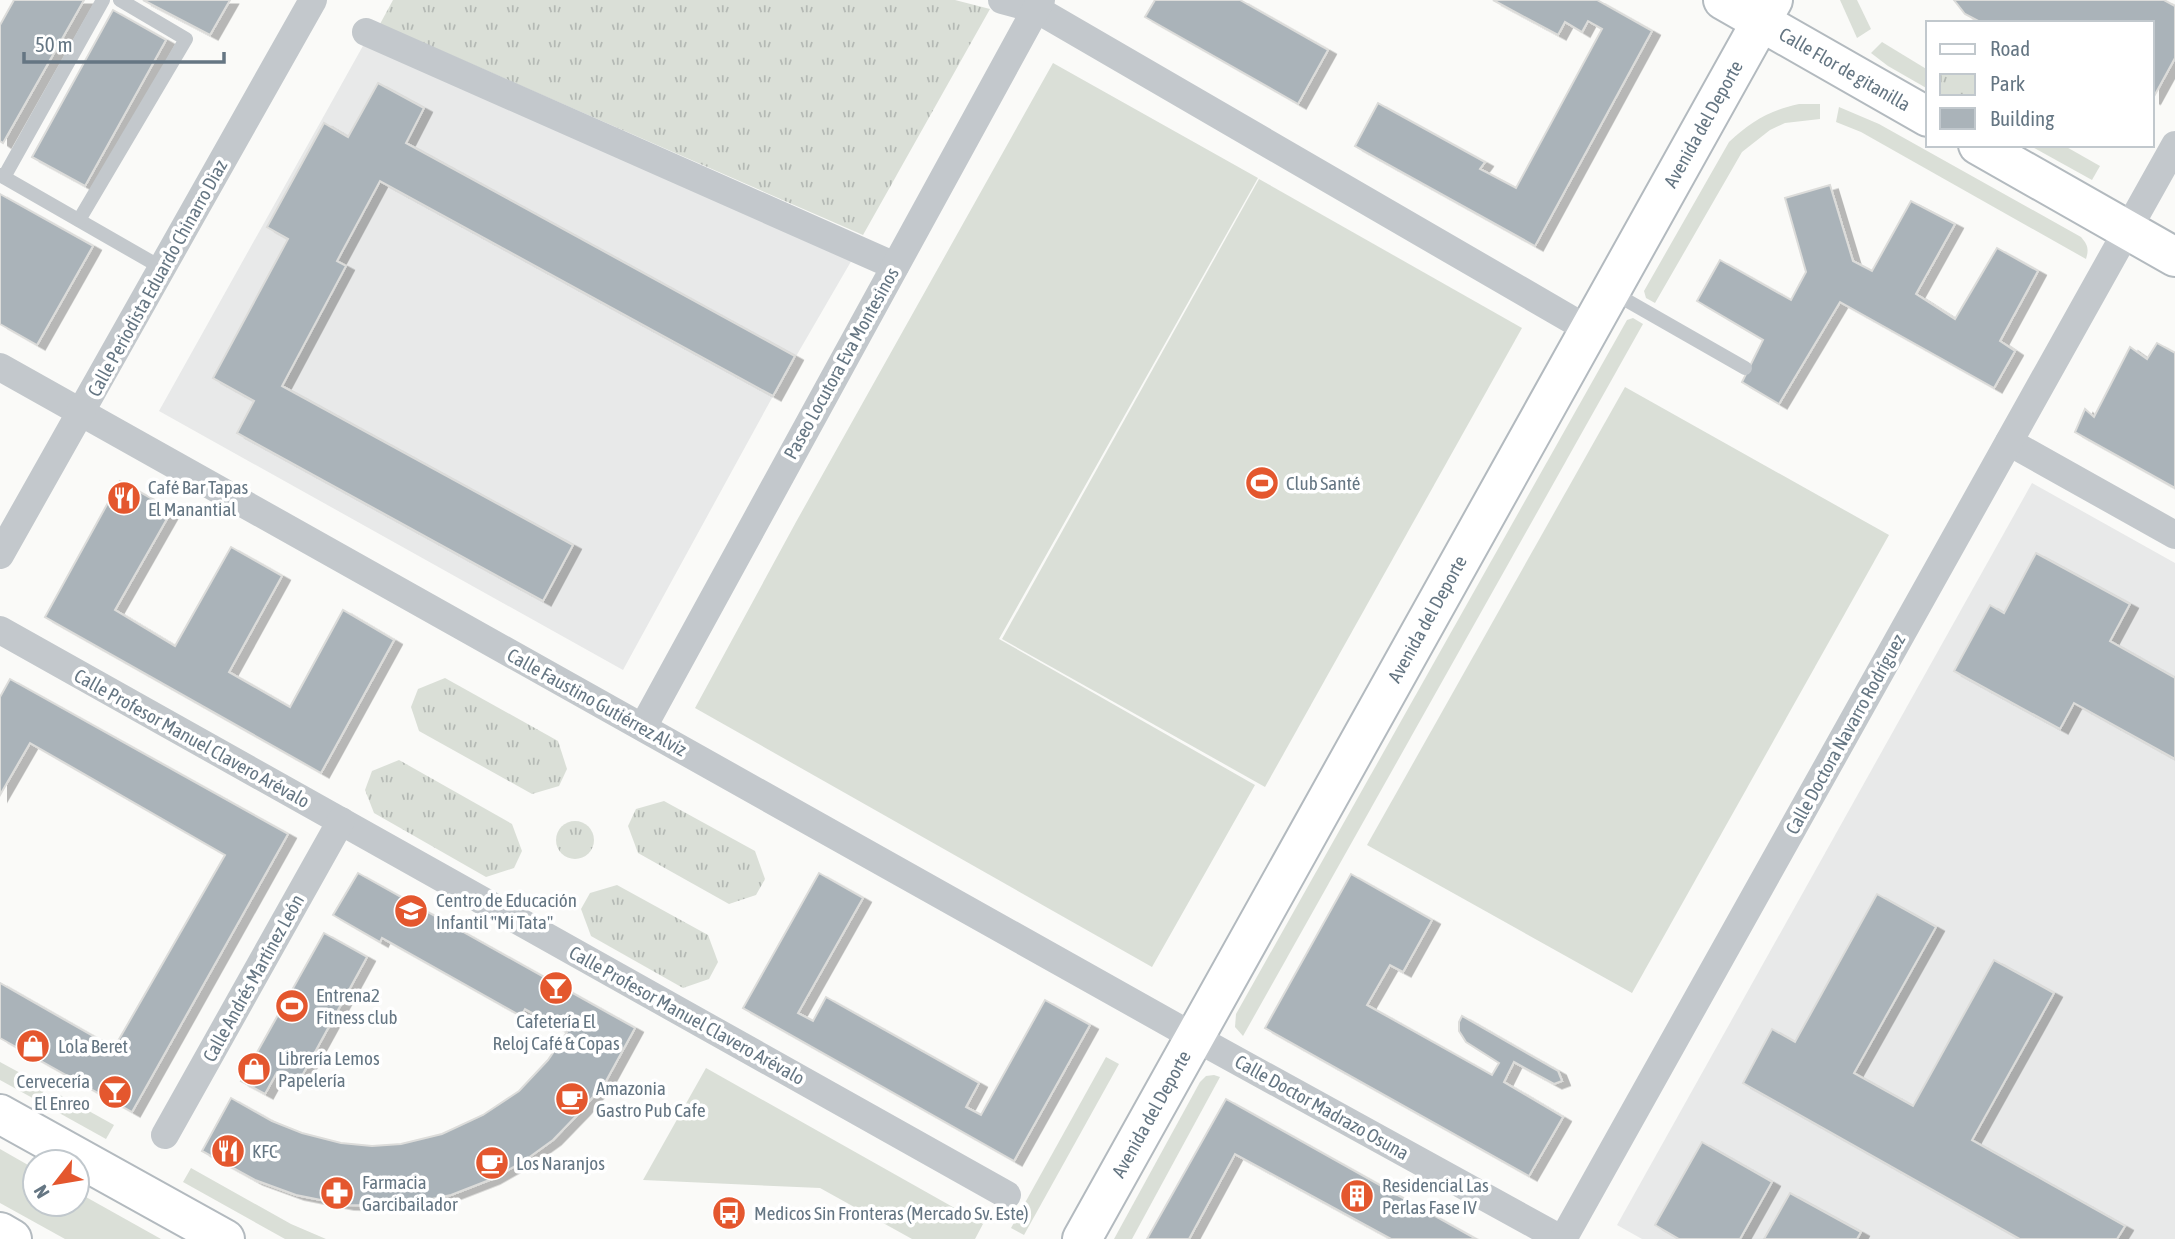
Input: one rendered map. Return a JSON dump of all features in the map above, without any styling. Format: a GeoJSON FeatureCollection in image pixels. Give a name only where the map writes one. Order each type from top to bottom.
{"type":"FeatureCollection","features":[{"type":"Feature","properties":{"kind":"street","name":"Calle Periodista Eduardo Chinarro Diaz"},"geometry":{"type":"LineString","coordinates":[[0,555],[313,0]]}},
{"type":"Feature","properties":{"kind":"street"},"geometry":{"type":"LineString","coordinates":[[1002,0],[1038,5],[1589,330]]}},
{"type":"Feature","properties":{"kind":"street","name":"Calle Flor de gitanilla"},"geometry":{"type":"LineString","coordinates":[[1723,0],[1767,11],[1926,116]]}},
{"type":"Feature","properties":{"kind":"street","name":"Paseo Locutora Eva Montesinos"},"geometry":{"type":"LineString","coordinates":[[642,727],[1038,5]]}},
{"type":"Feature","properties":{"kind":"street","name":"Avenida del Deporte"},"geometry":{"type":"LineString","coordinates":[[1082,1239],[1767,11]]}},
{"type":"Feature","properties":{"kind":"street"},"geometry":{"type":"LineString","coordinates":[[366,32],[895,265]]}},
{"type":"Feature","properties":{"kind":"street","name":"Calle Doctora Navarro Rodríguez"},"geometry":{"type":"LineString","coordinates":[[1562,1239],[2175,145]]}},
{"type":"Feature","properties":{"kind":"street"},"geometry":{"type":"LineString","coordinates":[[1982,147],[2175,257]]}},
{"type":"Feature","properties":{"kind":"street","name":"Calle Faustino Gutiérrez Alviz"},"geometry":{"type":"LineString","coordinates":[[0,367],[1194,1037]]}},
{"type":"Feature","properties":{"kind":"street"},"geometry":{"type":"LineString","coordinates":[[2009,442],[2175,535]]}},
{"type":"Feature","properties":{"kind":"street","name":"Calle Profesor Manuel Clavero Arévalo"},"geometry":{"type":"LineString","coordinates":[[0,630],[1007,1195]]}},
{"type":"Feature","properties":{"kind":"street","name":"Calle Andrés Martínez León"},"geometry":{"type":"LineString","coordinates":[[165,1135],[341,821]]}},
{"type":"Feature","properties":{"kind":"street","name":"Calle Doctor Madrazo Osuna"},"geometry":{"type":"LineString","coordinates":[[1194,1037],[1562,1239]]}},
{"type":"Feature","properties":{"kind":"street"},"geometry":{"type":"LineString","coordinates":[[0,1114],[225,1239]]}},
{"type":"Feature","properties":{"kind":"street"},"geometry":{"type":"LineString","coordinates":[[0,1232],[12,1239]]}},
{"type":"Feature","properties":{"kind":"lane"},"geometry":{"type":"LineString","coordinates":[[103,0],[2,176],[162,268]]}},
{"type":"Feature","properties":{"kind":"lane"},"geometry":{"type":"LineString","coordinates":[[79,220],[186,39],[120,0]]}},
{"type":"Feature","properties":{"kind":"lane"},"geometry":{"type":"LineString","coordinates":[[1610,291],[1745,368]]}},
{"type":"Feature","properties":{"kind":"shaded area"},"geometry":{"type":"Polygon","coordinates":[[[364,44],[853,258],[773,396],[623,670],[159,411],[364,44]]]}},
{"type":"Feature","properties":{"kind":"shaded area"},"geometry":{"type":"Polygon","coordinates":[[[2032,483],[2175,563],[2175,1239],[1642,1239],[1617,1225],[2032,483]]]}},
{"type":"Feature","properties":{"kind":"green space"},"geometry":{"type":"Polygon","coordinates":[[[393,0],[955,0],[990,9],[863,235],[380,24],[393,0]]]}},
{"type":"Feature","properties":{"kind":"green space"},"geometry":{"type":"Polygon","coordinates":[[[1840,0],[1857,0],[1871,29],[1857,38],[1840,0]]]}},
{"type":"Feature","properties":{"kind":"green space"},"geometry":{"type":"Polygon","coordinates":[[[1882,42],[1926,69],[1926,88],[1888,66],[1871,53],[1882,42]]]}},
{"type":"Feature","properties":{"kind":"green space"},"geometry":{"type":"Polygon","coordinates":[[[1053,63],[1258,178],[999,639],[1255,785],[1152,967],[695,708],[1053,63]]]}},
{"type":"Feature","properties":{"kind":"green space"},"geometry":{"type":"Polygon","coordinates":[[[1799,104],[1820,104],[1820,119],[1785,123],[1770,130],[1742,152],[1655,303],[1646,298],[1644,291],[1729,142],[1761,118],[1799,104]]]}},
{"type":"Feature","properties":{"kind":"green space"},"geometry":{"type":"Polygon","coordinates":[[[1839,107],[1879,124],[2081,237],[2087,247],[2086,259],[1861,132],[1836,122],[1839,107]]]}},
{"type":"Feature","properties":{"kind":"green space"},"geometry":{"type":"Polygon","coordinates":[[[2033,147],[2067,147],[2100,166],[2092,180],[2033,147]]]}},
{"type":"Feature","properties":{"kind":"green space","name":"Club Santé"},"geometry":{"type":"Polygon","coordinates":[[[1259,179],[1522,328],[1265,787],[1002,639],[1259,179]]]}},
{"type":"Feature","properties":{"kind":"green space"},"geometry":{"type":"Polygon","coordinates":[[[1633,318],[1643,324],[1243,1036],[1235,1027],[1236,1014],[1627,320],[1633,318]]]}},
{"type":"Feature","properties":{"kind":"green space"},"geometry":{"type":"Polygon","coordinates":[[[1625,387],[1889,535],[1632,993],[1367,845],[1625,387]]]}},
{"type":"Feature","properties":{"kind":"green space"},"geometry":{"type":"Polygon","coordinates":[[[445,678],[558,741],[567,769],[559,786],[532,794],[419,731],[411,707],[418,689],[445,678]]]}},
{"type":"Feature","properties":{"kind":"green space"},"geometry":{"type":"Polygon","coordinates":[[[399,760],[512,824],[522,851],[514,868],[486,877],[374,813],[365,790],[372,771],[399,760]]]}},
{"type":"Feature","properties":{"kind":"green space"},"geometry":{"type":"Polygon","coordinates":[[[664,801],[755,851],[765,879],[756,895],[729,904],[638,853],[628,826],[636,809],[664,801]]]}},
{"type":"Feature","properties":{"kind":"green space"},"geometry":{"type":"Polygon","coordinates":[[[575,821],[589,826],[594,840],[589,854],[575,859],[561,854],[556,840],[561,826],[575,821]]]}},
{"type":"Feature","properties":{"kind":"green space"},"geometry":{"type":"Polygon","coordinates":[[[617,885],[708,935],[718,962],[709,979],[683,988],[591,936],[581,909],[590,893],[617,885]]]}},
{"type":"Feature","properties":{"kind":"green space"},"geometry":{"type":"Polygon","coordinates":[[[1106,1057],[1119,1064],[1024,1235],[1011,1228],[1106,1057]]]}},
{"type":"Feature","properties":{"kind":"green space"},"geometry":{"type":"Polygon","coordinates":[[[0,1062],[46,1087],[38,1101],[0,1080],[0,1062]]]}},
{"type":"Feature","properties":{"kind":"green space"},"geometry":{"type":"Polygon","coordinates":[[[706,1068],[983,1224],[975,1239],[912,1239],[820,1188],[643,1180],[706,1068]]]}},
{"type":"Feature","properties":{"kind":"green space"},"geometry":{"type":"Polygon","coordinates":[[[1206,1076],[1220,1077],[1132,1239],[1114,1239],[1200,1082],[1206,1076]]]}},
{"type":"Feature","properties":{"kind":"green space"},"geometry":{"type":"Polygon","coordinates":[[[60,1095],[114,1125],[106,1139],[52,1109],[60,1095]]]}},
{"type":"Feature","properties":{"kind":"green space"},"geometry":{"type":"Polygon","coordinates":[[[0,1149],[21,1161],[21,1215],[0,1203],[0,1149]]]}},
{"type":"Feature","properties":{"kind":"green space"},"geometry":{"type":"Polygon","coordinates":[[[191,1168],[291,1224],[326,1239],[285,1239],[183,1182],[191,1168]]]}},
{"type":"Feature","properties":{"kind":"green space"},"geometry":{"type":"Polygon","coordinates":[[[91,1200],[161,1239],[65,1239],[27,1218],[91,1218],[91,1200]]]}},
{"type":"Feature","properties":{"kind":"building"},"geometry":{"type":"Polygon","coordinates":[[[14,0],[84,0],[3,143],[0,141],[0,25],[14,0]]]}},
{"type":"Feature","properties":{"kind":"building"},"geometry":{"type":"Polygon","coordinates":[[[143,0],[230,0],[210,35],[143,0]]]}},
{"type":"Feature","properties":{"kind":"building"},"geometry":{"type":"Polygon","coordinates":[[[1155,0],[1240,0],[1328,50],[1298,104],[1145,17],[1155,0]]]}},
{"type":"Feature","properties":{"kind":"building"},"geometry":{"type":"Polygon","coordinates":[[[1493,0],[1597,0],[1652,31],[1535,246],[1355,146],[1378,103],[1485,162],[1480,169],[1516,188],[1602,29],[1588,21],[1582,32],[1565,22],[1558,35],[1493,0]]]}},
{"type":"Feature","properties":{"kind":"building"},"geometry":{"type":"Polygon","coordinates":[[[1954,0],[2164,0],[2175,6],[2175,58],[2154,96],[2154,21],[1978,21],[1965,14],[1954,0]]]}},
{"type":"Feature","properties":{"kind":"building"},"geometry":{"type":"Polygon","coordinates":[[[113,10],[166,40],[85,186],[32,157],[113,10]]]}},
{"type":"Feature","properties":{"kind":"building"},"geometry":{"type":"Polygon","coordinates":[[[378,83],[424,108],[406,143],[795,356],[773,396],[380,181],[337,261],[346,266],[282,386],[573,545],[543,601],[237,433],[254,401],[213,378],[288,239],[267,227],[324,123],[348,137],[378,83]]]}},
{"type":"Feature","properties":{"kind":"building"},"geometry":{"type":"Polygon","coordinates":[[[1830,185],[1853,261],[1872,271],[1911,201],[1955,224],[1916,294],[1955,319],[1997,248],[2038,271],[2000,341],[2015,351],[1994,388],[1840,302],[1779,404],[1742,382],[1763,340],[1697,301],[1720,260],[1791,300],[1806,272],[1785,198],[1830,185]]]}},
{"type":"Feature","properties":{"kind":"building"},"geometry":{"type":"Polygon","coordinates":[[[0,194],[93,246],[37,345],[0,324],[0,194]]]}},
{"type":"Feature","properties":{"kind":"building"},"geometry":{"type":"Polygon","coordinates":[[[2157,343],[2175,353],[2175,488],[2075,432],[2085,409],[2094,417],[2130,347],[2147,359],[2157,343]]]}},
{"type":"Feature","properties":{"kind":"building"},"geometry":{"type":"Polygon","coordinates":[[[120,481],[172,510],[115,610],[175,646],[231,547],[282,576],[229,672],[290,707],[343,610],[394,640],[321,773],[45,617],[120,481]]]}},
{"type":"Feature","properties":{"kind":"building"},"geometry":{"type":"Polygon","coordinates":[[[2036,553],[2130,604],[2110,641],[2175,678],[2175,759],[2074,703],[2060,729],[1954,671],[1990,605],[2004,613],[2036,553]]]}},
{"type":"Feature","properties":{"kind":"building"},"geometry":{"type":"Polygon","coordinates":[[[10,679],[288,834],[132,1112],[0,1038],[0,983],[114,1048],[225,855],[30,743],[0,795],[0,697],[10,679]]]}},
{"type":"Feature","properties":{"kind":"building"},"geometry":{"type":"Polygon","coordinates":[[[358,873],[635,1028],[606,1081],[553,1140],[492,1179],[451,1195],[397,1206],[346,1205],[296,1195],[255,1180],[202,1151],[231,1098],[272,1121],[302,1133],[341,1143],[372,1146],[401,1144],[442,1134],[483,1115],[519,1091],[548,1060],[567,1032],[525,1009],[521,1016],[382,938],[380,942],[333,915],[358,873]]]}},
{"type":"Feature","properties":{"kind":"building"},"geometry":{"type":"Polygon","coordinates":[[[819,873],[863,898],[798,1013],[813,1021],[826,997],[979,1083],[966,1107],[981,1115],[1045,1000],[1090,1025],[1014,1161],[743,1008],[819,873]]]}},
{"type":"Feature","properties":{"kind":"building"},"geometry":{"type":"Polygon","coordinates":[[[1351,874],[1432,920],[1403,972],[1390,965],[1367,1005],[1492,1075],[1499,1063],[1466,1042],[1459,1031],[1462,1016],[1558,1071],[1562,1081],[1554,1084],[1514,1062],[1504,1082],[1563,1117],[1529,1176],[1265,1028],[1351,874]]]}},
{"type":"Feature","properties":{"kind":"building"},"geometry":{"type":"Polygon","coordinates":[[[1877,894],[1936,927],[1854,1073],[1913,1106],[1994,960],[2054,993],[1972,1140],[2125,1226],[2117,1239],[2020,1239],[1743,1083],[1772,1029],[1795,1042],[1877,894]]]}},
{"type":"Feature","properties":{"kind":"building"},"geometry":{"type":"Polygon","coordinates":[[[324,933],[367,957],[298,1083],[277,1072],[265,1094],[241,1081],[324,933]]]}},
{"type":"Feature","properties":{"kind":"building","name":"Residencial Las Perlas Fase IV"},"geometry":{"type":"Polygon","coordinates":[[[1226,1099],[1476,1239],[1391,1239],[1235,1154],[1189,1239],[1147,1239],[1226,1099]]]}},
{"type":"Feature","properties":{"kind":"building"},"geometry":{"type":"Polygon","coordinates":[[[1702,1142],[1772,1182],[1740,1239],[1679,1239],[1655,1225],[1702,1142]]]}},
{"type":"Feature","properties":{"kind":"building"},"geometry":{"type":"Polygon","coordinates":[[[1790,1193],[1861,1232],[1857,1239],[1764,1239],[1790,1193]]]}},
{"type":"Feature","properties":{"kind":"place","name":"Club Santé"},"geometry":{"type":"Point","coordinates":[1262,483]}},
{"type":"Feature","properties":{"kind":"place","name":"Café Bar Tapas El Manantial"},"geometry":{"type":"Point","coordinates":[124,498]}},
{"type":"Feature","properties":{"kind":"place","name":"Centro de Educación Infantil \"Mi Tata\""},"geometry":{"type":"Point","coordinates":[411,911]}},
{"type":"Feature","properties":{"kind":"place","name":"Cafetería El Reloj Café & Copas"},"geometry":{"type":"Point","coordinates":[556,988]}},
{"type":"Feature","properties":{"kind":"place","name":"Entrena2 Fitness club"},"geometry":{"type":"Point","coordinates":[292,1006]}},
{"type":"Feature","properties":{"kind":"place","name":"Lola Beret"},"geometry":{"type":"Point","coordinates":[33,1046]}},
{"type":"Feature","properties":{"kind":"place","name":"Librería Lemos Papelería"},"geometry":{"type":"Point","coordinates":[254,1069]}},
{"type":"Feature","properties":{"kind":"place","name":"Cervecería El Enreo"},"geometry":{"type":"Point","coordinates":[115,1092]}},
{"type":"Feature","properties":{"kind":"place","name":"Amazonia Gastro Pub Cafe"},"geometry":{"type":"Point","coordinates":[572,1099]}},
{"type":"Feature","properties":{"kind":"place","name":"KFC"},"geometry":{"type":"Point","coordinates":[228,1151]}},
{"type":"Feature","properties":{"kind":"place","name":"Los Naranjos"},"geometry":{"type":"Point","coordinates":[492,1163]}},
{"type":"Feature","properties":{"kind":"place","name":"Farmacia Garcibailador"},"geometry":{"type":"Point","coordinates":[337,1193]}},
{"type":"Feature","properties":{"kind":"place","name":"Residencial Las Perlas Fase IV"},"geometry":{"type":"Point","coordinates":[1357,1196]}},
{"type":"Feature","properties":{"kind":"place","name":"Medicos Sin Fronteras (Mercado Sv. Este)"},"geometry":{"type":"Point","coordinates":[729,1213]}}]}
